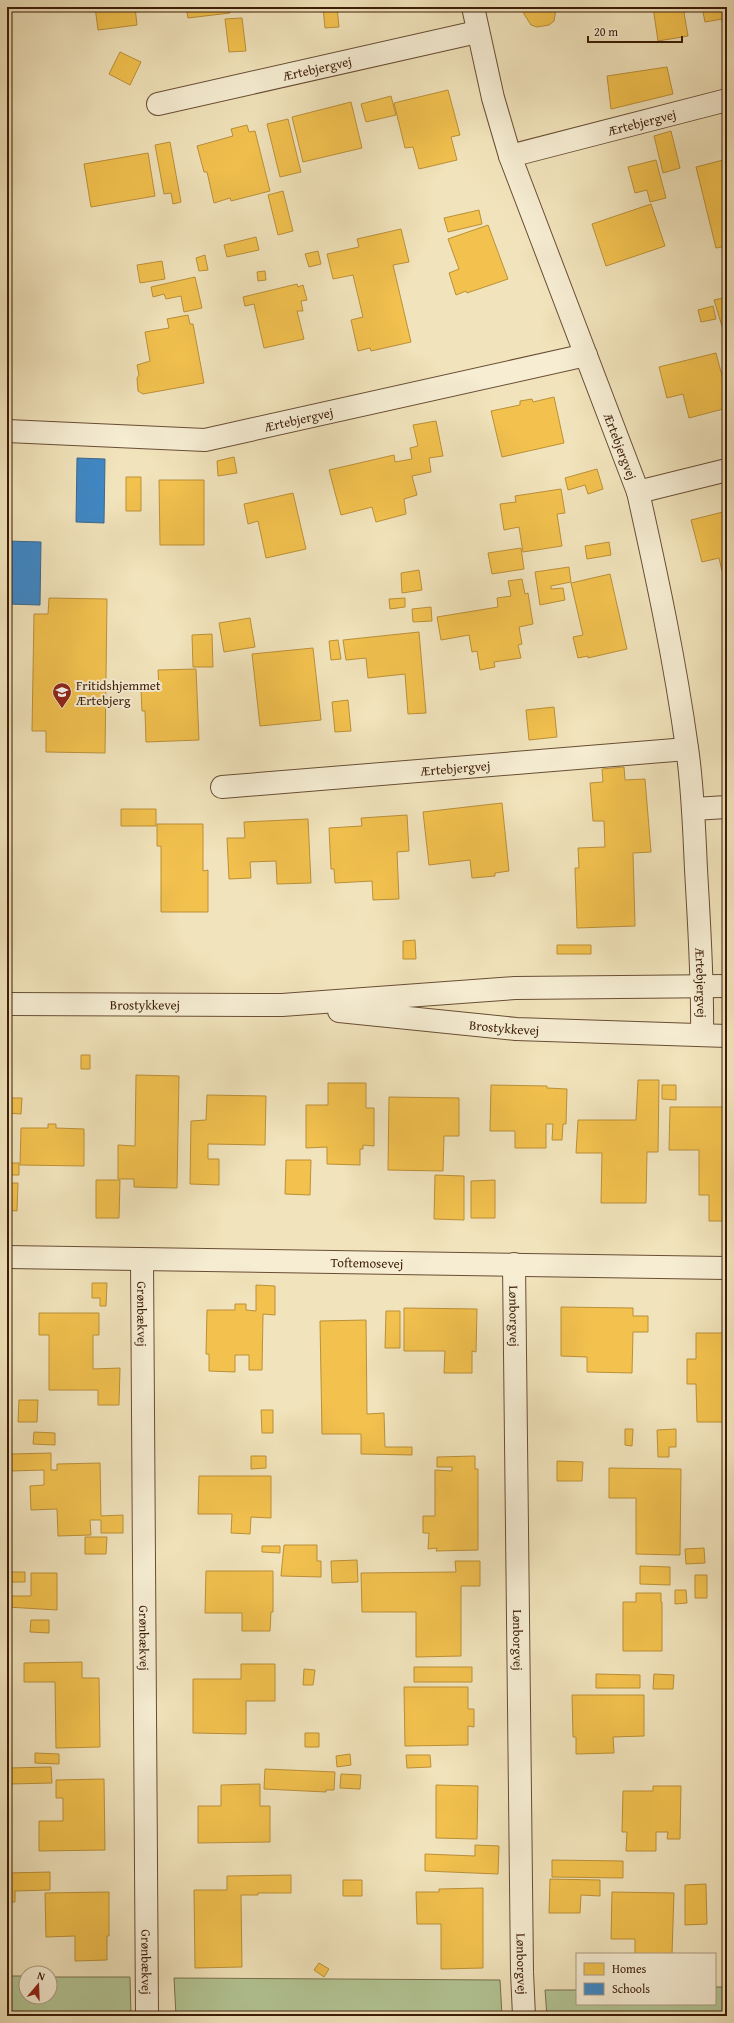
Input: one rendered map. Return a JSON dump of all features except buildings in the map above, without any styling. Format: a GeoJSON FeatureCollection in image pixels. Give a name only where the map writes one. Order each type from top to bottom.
{"type":"FeatureCollection","features":[{"type":"Feature","properties":{"kind":"street","name":"Ærtebjergvej"},"geometry":{"type":"LineString","coordinates":[[473,7],[477,32],[510,156],[638,492],[669,632],[688,749],[693,809],[703,986],[702,1035]]}},
{"type":"Feature","properties":{"kind":"street","name":"Ærtebjergvej"},"geometry":{"type":"LineString","coordinates":[[158,104],[477,32]]}},
{"type":"Feature","properties":{"kind":"street","name":"Ærtebjergvej"},"geometry":{"type":"LineString","coordinates":[[510,156],[727,100]]}},
{"type":"Feature","properties":{"kind":"street","name":"Ærtebjergvej"},"geometry":{"type":"LineString","coordinates":[[7,431],[205,440],[586,355]]}},
{"type":"Feature","properties":{"kind":"street","name":"Ærtebjergvej"},"geometry":{"type":"LineString","coordinates":[[638,492],[727,470]]}},
{"type":"Feature","properties":{"kind":"street","name":"Ærtebjergvej"},"geometry":{"type":"LineString","coordinates":[[222,787],[688,749]]}},
{"type":"Feature","properties":{"kind":"street"},"geometry":{"type":"LineString","coordinates":[[693,809],[727,807]]}},
{"type":"Feature","properties":{"kind":"street","name":"Brostykkevej"},"geometry":{"type":"LineString","coordinates":[[7,1004],[282,1004],[515,988],[727,986]]}},
{"type":"Feature","properties":{"kind":"street","name":"Brostykkevej"},"geometry":{"type":"LineString","coordinates":[[282,1004],[516,1029],[727,1036]]}},
{"type":"Feature","properties":{"kind":"street","name":"Toftemosevej"},"geometry":{"type":"LineString","coordinates":[[7,1257],[727,1268]]}},
{"type":"Feature","properties":{"kind":"street","name":"Grønbækvej"},"geometry":{"type":"LineString","coordinates":[[142,1260],[147,2016]]}},
{"type":"Feature","properties":{"kind":"street","name":"Lønborgvej"},"geometry":{"type":"LineString","coordinates":[[514,1264],[522,1972],[524,2016]]}},
{"type":"Feature","properties":{"kind":"green space"},"geometry":{"type":"Polygon","coordinates":[[[7,1976],[18,1976],[18,2005],[58,2005],[58,1977],[130,1977],[131,2016],[7,2016],[7,1976]]]}},
{"type":"Feature","properties":{"kind":"green space"},"geometry":{"type":"Polygon","coordinates":[[[174,1978],[500,1980],[502,2016],[176,2016],[174,1978]]]}},
{"type":"Feature","properties":{"kind":"green space"},"geometry":{"type":"Polygon","coordinates":[[[716,1987],[727,1987],[727,2016],[547,2016],[545,1990],[576,1990],[576,2005],[716,2005],[716,1987]]]}},
{"type":"Feature","properties":{"kind":"place","name":"Fritidshjemmet Ærtebjerg"},"geometry":{"type":"Point","coordinates":[62,709]}}]}
